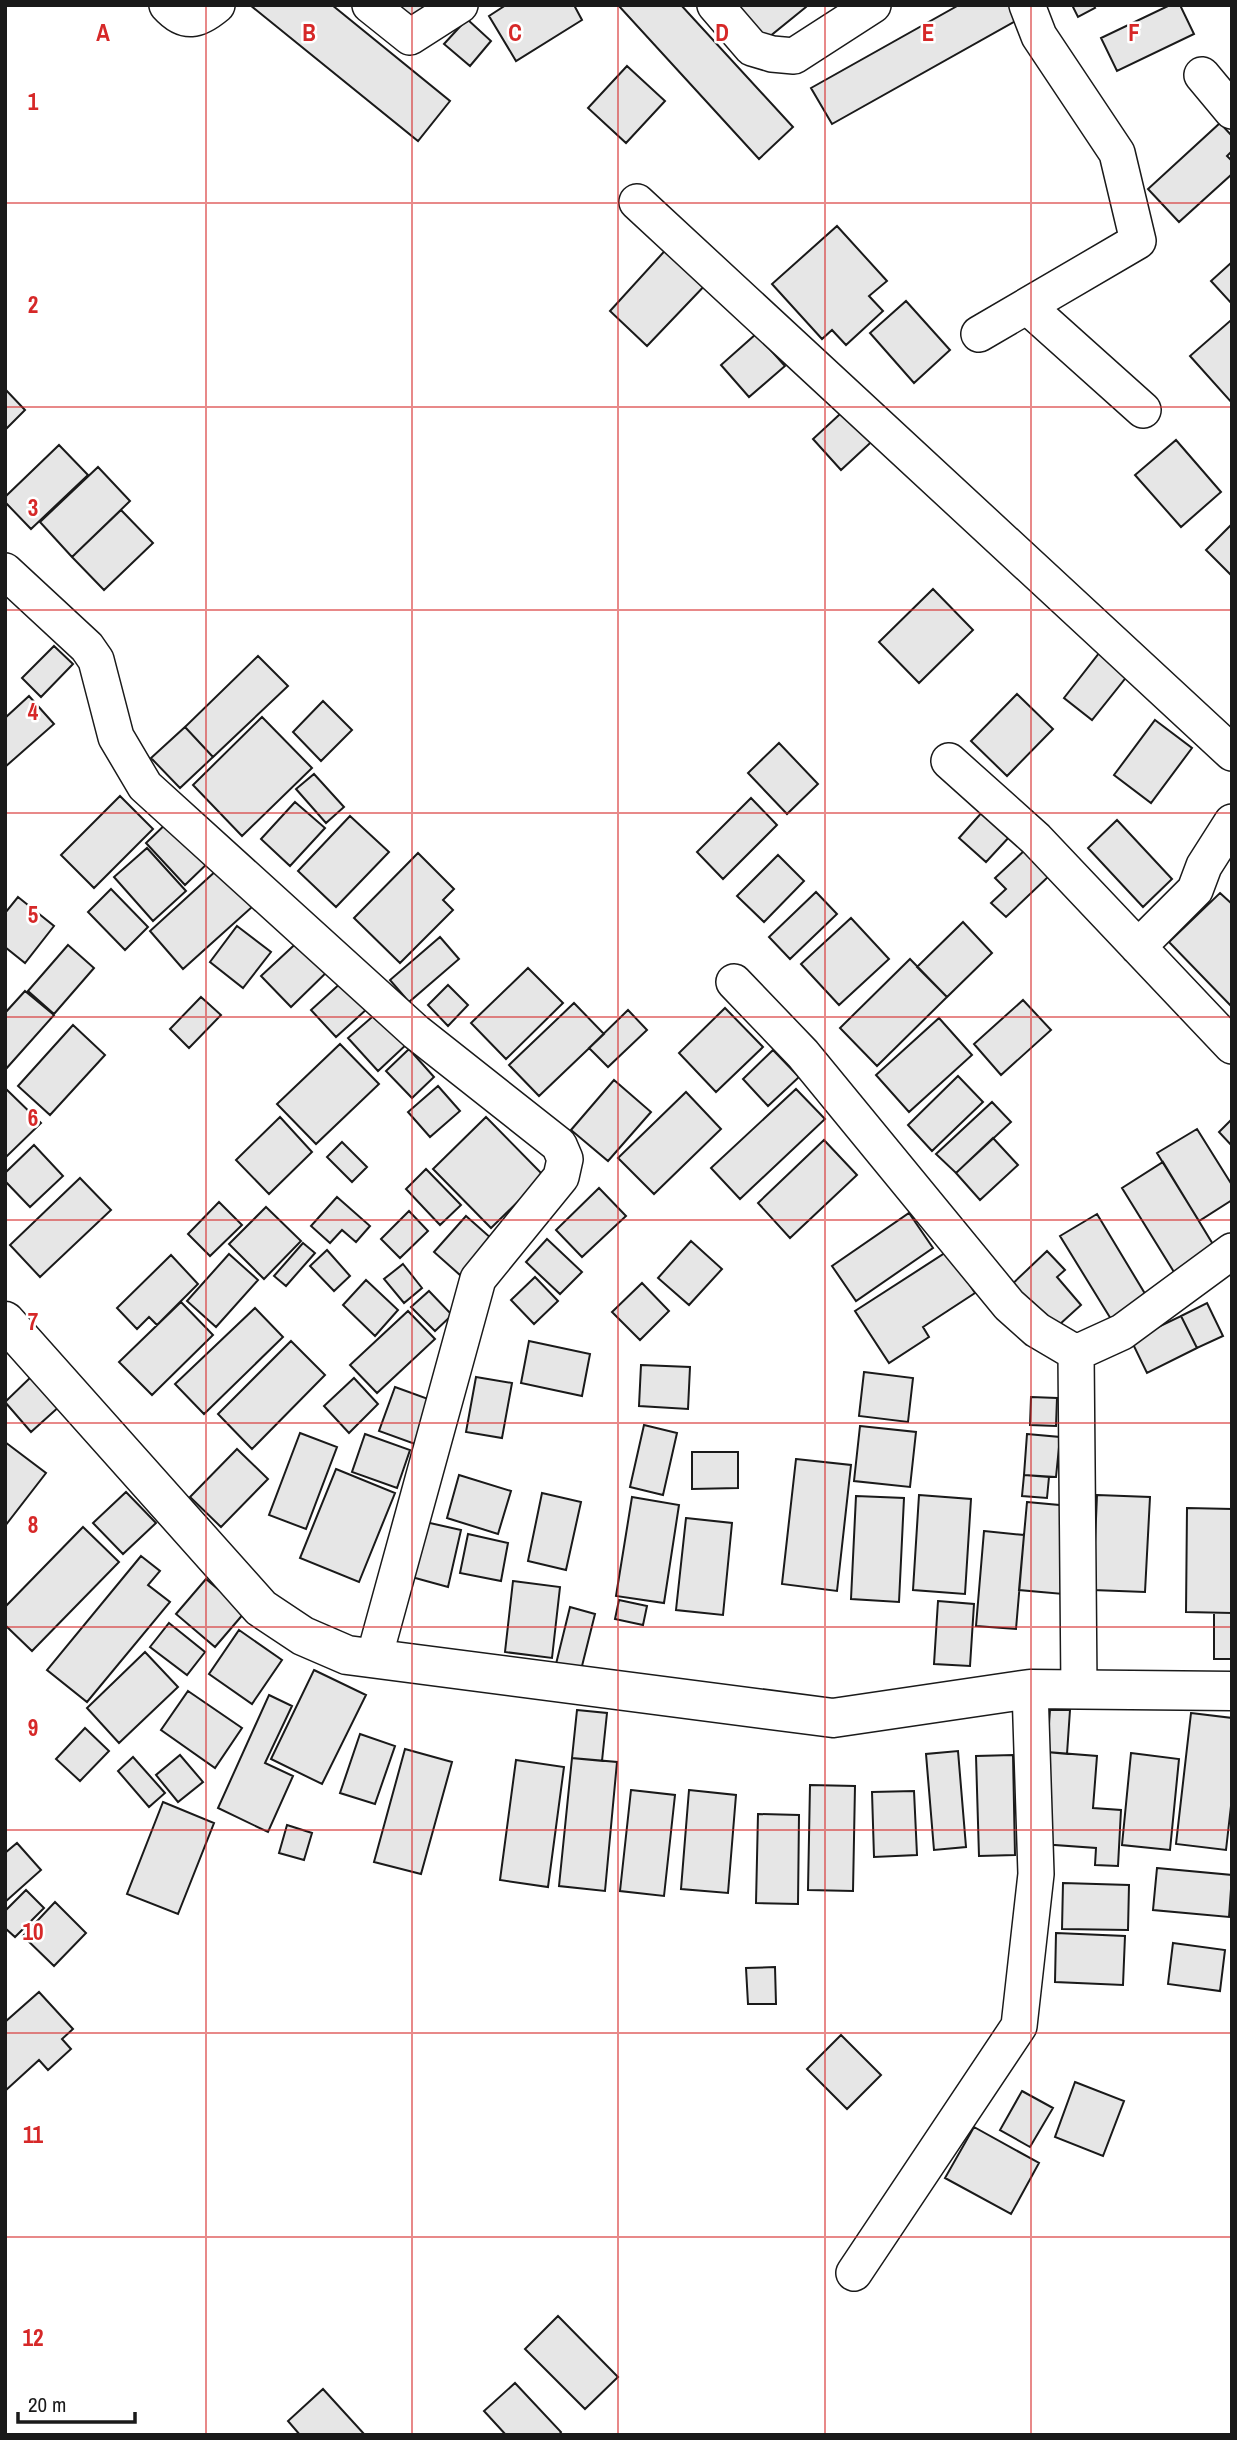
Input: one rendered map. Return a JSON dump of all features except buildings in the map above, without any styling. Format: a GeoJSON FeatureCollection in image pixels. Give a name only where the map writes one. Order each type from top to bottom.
{"type":"FeatureCollection","features":[{"type":"Feature","properties":{"kind":"main road"},"geometry":{"type":"LineString","coordinates":[[5,1321],[261,1608],[303,1636],[347,1655],[833,1718],[1030,1689],[1232,1691]]}},
{"type":"Feature","properties":{"kind":"street"},"geometry":{"type":"LineString","coordinates":[[167,5],[177,16],[189,20],[203,17],[217,5]]}},
{"type":"Feature","properties":{"kind":"street"},"geometry":{"type":"LineString","coordinates":[[370,5],[410,37],[460,5]]}},
{"type":"Feature","properties":{"kind":"street"},"geometry":{"type":"LineString","coordinates":[[715,5],[752,48],[772,54],[794,56],[873,5]]}},
{"type":"Feature","properties":{"kind":"street"},"geometry":{"type":"LineString","coordinates":[[979,334],[1139,241],[1117,153],[1039,36],[1027,5]]}},
{"type":"Feature","properties":{"kind":"street"},"geometry":{"type":"LineString","coordinates":[[1202,75],[1232,111]]}},
{"type":"Feature","properties":{"kind":"street"},"geometry":{"type":"LineString","coordinates":[[637,202],[1232,753]]}},
{"type":"Feature","properties":{"kind":"street"},"geometry":{"type":"LineString","coordinates":[[1027,306],[1143,410]]}},
{"type":"Feature","properties":{"kind":"street"},"geometry":{"type":"LineString","coordinates":[[5,571],[87,647],[96,660],[116,737],[145,786],[416,1032],[559,1145],[565,1159],[561,1177],[478,1279],[374,1658]]}},
{"type":"Feature","properties":{"kind":"street"},"geometry":{"type":"LineString","coordinates":[[949,761],[1036,839],[1232,1046]]}},
{"type":"Feature","properties":{"kind":"street"},"geometry":{"type":"LineString","coordinates":[[1138,947],[1195,890],[1204,866],[1232,822]]}},
{"type":"Feature","properties":{"kind":"street"},"geometry":{"type":"LineString","coordinates":[[734,982],[803,1054],[1009,1305],[1037,1330],[1076,1353]]}},
{"type":"Feature","properties":{"kind":"street"},"geometry":{"type":"LineString","coordinates":[[1076,1353],[1122,1332],[1232,1251]]}},
{"type":"Feature","properties":{"kind":"street"},"geometry":{"type":"LineString","coordinates":[[1076,1353],[1079,1689]]}},
{"type":"Feature","properties":{"kind":"street"},"geometry":{"type":"LineString","coordinates":[[854,2273],[1020,2026],[1036,1874],[1030,1689]]}}]}
